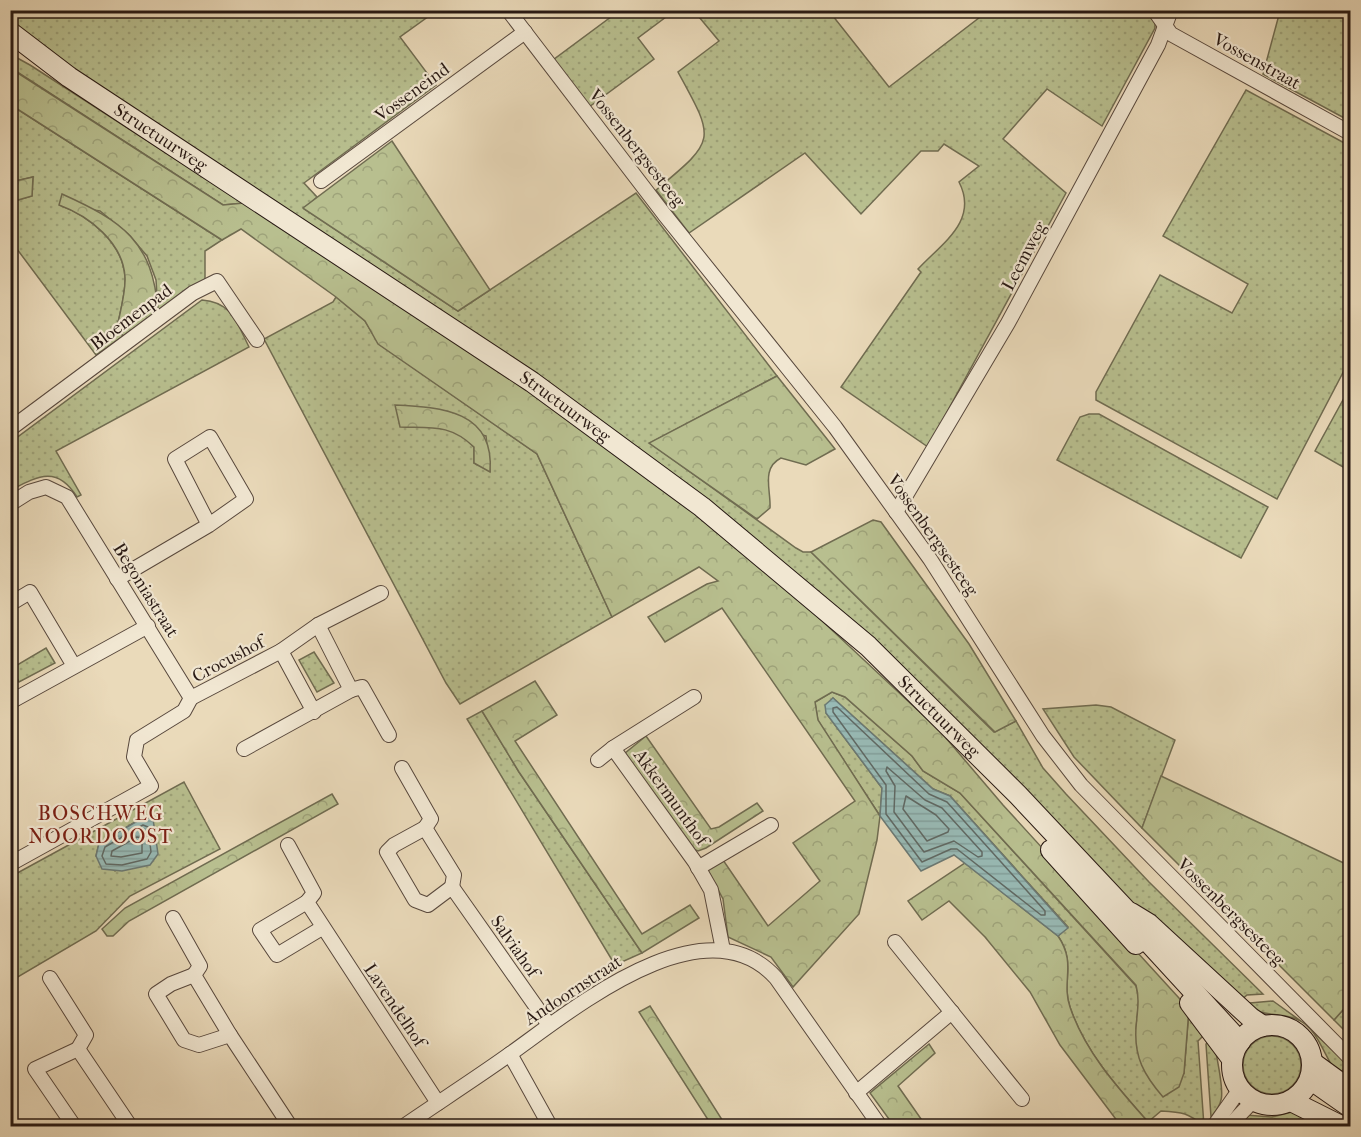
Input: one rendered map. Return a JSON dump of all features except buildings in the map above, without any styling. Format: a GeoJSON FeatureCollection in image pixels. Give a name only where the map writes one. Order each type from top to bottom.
{"type":"FeatureCollection","features":[{"type":"Feature","properties":{"kind":"main road","name":"Structuurweg"},"geometry":{"type":"LineString","coordinates":[[10,32],[69,77],[524,376],[702,507],[868,646],[1018,795],[1127,911],[1140,933],[1236,1050]]}},
{"type":"Feature","properties":{"kind":"main road","name":"Structuurweg"},"geometry":{"type":"LineString","coordinates":[[10,49],[69,77]]}},
{"type":"Feature","properties":{"kind":"main road","name":"Structuurweg"},"geometry":{"type":"LineString","coordinates":[[1018,795],[1032,829],[1191,1004],[1236,1050]]}},
{"type":"Feature","properties":{"kind":"main road","name":"Structuurweg"},"geometry":{"type":"LineString","coordinates":[[1127,911],[1149,924],[1251,1018],[1263,1026]]}},
{"type":"Feature","properties":{"kind":"main road"},"geometry":{"type":"LineString","coordinates":[[1263,1026],[1284,1026],[1297,1033],[1306,1043],[1312,1071],[1306,1088],[1291,1101],[1272,1105],[1247,1095],[1233,1074],[1236,1050],[1252,1030],[1263,1026]]}},
{"type":"Feature","properties":{"kind":"main road"},"geometry":{"type":"LineString","coordinates":[[1312,1071],[1350,1090]]}},
{"type":"Feature","properties":{"kind":"main road"},"geometry":{"type":"LineString","coordinates":[[1312,1071],[1350,1107]]}},
{"type":"Feature","properties":{"kind":"main road"},"geometry":{"type":"LineString","coordinates":[[1291,1101],[1341,1126]]}},
{"type":"Feature","properties":{"kind":"street","name":"Vossenbergsesteeg"},"geometry":{"type":"LineString","coordinates":[[508,10],[664,214],[835,427],[930,559],[1043,736],[1081,785],[1350,1058]]}},
{"type":"Feature","properties":{"kind":"street","name":"Vossenstraat"},"geometry":{"type":"LineString","coordinates":[[1154,10],[1172,34],[1350,133]]}},
{"type":"Feature","properties":{"kind":"street","name":"Leemweg"},"geometry":{"type":"LineString","coordinates":[[896,512],[1008,323],[1166,26],[1171,10]]}},
{"type":"Feature","properties":{"kind":"street","name":"Vosseneind"},"geometry":{"type":"LineString","coordinates":[[321,181],[525,32]]}},
{"type":"Feature","properties":{"kind":"street","name":"Bloemenpad"},"geometry":{"type":"LineString","coordinates":[[10,429],[192,293],[217,281],[258,340]]}},
{"type":"Feature","properties":{"kind":"street"},"geometry":{"type":"LineString","coordinates":[[117,579],[209,525],[246,498],[210,437],[175,459],[209,525]]}},
{"type":"Feature","properties":{"kind":"street","name":"Begoniastraat"},"geometry":{"type":"LineString","coordinates":[[10,504],[28,492],[46,487],[67,497],[191,698]]}},
{"type":"Feature","properties":{"kind":"street"},"geometry":{"type":"LineString","coordinates":[[10,604],[30,592],[74,666]]}},
{"type":"Feature","properties":{"kind":"street","name":"Crocushof"},"geometry":{"type":"LineString","coordinates":[[191,698],[281,651],[318,625],[381,593]]}},
{"type":"Feature","properties":{"kind":"street"},"geometry":{"type":"LineString","coordinates":[[318,625],[351,690]]}},
{"type":"Feature","properties":{"kind":"street"},"geometry":{"type":"LineString","coordinates":[[12,697],[148,626]]}},
{"type":"Feature","properties":{"kind":"street","name":"Crocushof"},"geometry":{"type":"LineString","coordinates":[[281,651],[314,712]]}},
{"type":"Feature","properties":{"kind":"street"},"geometry":{"type":"LineString","coordinates":[[244,749],[351,690],[362,687],[389,735]]}},
{"type":"Feature","properties":{"kind":"street","name":"Akkermunthof"},"geometry":{"type":"LineString","coordinates":[[598,760],[613,748],[694,697]]}},
{"type":"Feature","properties":{"kind":"street"},"geometry":{"type":"LineString","coordinates":[[10,864],[151,786],[134,757],[134,747],[143,734],[184,711],[191,698]]}},
{"type":"Feature","properties":{"kind":"street","name":"Akkermunthof"},"geometry":{"type":"LineString","coordinates":[[613,748],[711,890],[723,950]]}},
{"type":"Feature","properties":{"kind":"street","name":"Salviahof"},"geometry":{"type":"LineString","coordinates":[[402,768],[431,819],[425,828],[454,875],[452,887],[549,1025]]}},
{"type":"Feature","properties":{"kind":"street","name":"Akkermunthof"},"geometry":{"type":"LineString","coordinates":[[698,868],[771,825]]}},
{"type":"Feature","properties":{"kind":"street"},"geometry":{"type":"LineString","coordinates":[[425,828],[394,845],[387,852],[415,900],[428,905],[452,887]]}},
{"type":"Feature","properties":{"kind":"street"},"geometry":{"type":"LineString","coordinates":[[288,844],[314,893],[306,902],[260,930],[277,955],[322,928]]}},
{"type":"Feature","properties":{"kind":"street","name":"Lavendelhof"},"geometry":{"type":"LineString","coordinates":[[306,902],[438,1103]]}},
{"type":"Feature","properties":{"kind":"street"},"geometry":{"type":"LineString","coordinates":[[173,918],[200,966],[194,975],[171,984],[156,994],[184,1040],[199,1045],[230,1035]]}},
{"type":"Feature","properties":{"kind":"street"},"geometry":{"type":"LineString","coordinates":[[895,942],[1022,1099]]}},
{"type":"Feature","properties":{"kind":"street","name":"Andoornstraat"},"geometry":{"type":"LineString","coordinates":[[404,1126],[549,1025],[638,970],[693,953],[723,950],[753,958],[764,964],[880,1126]]}},
{"type":"Feature","properties":{"kind":"street"},"geometry":{"type":"LineString","coordinates":[[194,975],[230,1035],[290,1126]]}},
{"type":"Feature","properties":{"kind":"street"},"geometry":{"type":"LineString","coordinates":[[50,978],[86,1035],[78,1049],[35,1069],[74,1126]]}},
{"type":"Feature","properties":{"kind":"street"},"geometry":{"type":"LineString","coordinates":[[856,1093],[952,1012]]}},
{"type":"Feature","properties":{"kind":"street"},"geometry":{"type":"LineString","coordinates":[[78,1049],[130,1126]]}},
{"type":"Feature","properties":{"kind":"street"},"geometry":{"type":"LineString","coordinates":[[510,1054],[550,1126]]}},
{"type":"Feature","properties":{"kind":"street"},"geometry":{"type":"LineString","coordinates":[[1214,1126],[1247,1095]]}},
{"type":"Feature","properties":{"kind":"street"},"geometry":{"type":"LineString","coordinates":[[1229,1126],[1247,1095]]}},
{"type":"Feature","properties":{"kind":"green space"},"geometry":{"type":"Polygon","coordinates":[[[10,11],[436,11],[400,37],[436,85],[304,183],[317,197],[304,209],[458,311],[636,193],[777,376],[650,443],[796,548],[803,552],[811,552],[994,732],[1016,721],[1043,768],[1066,794],[1149,882],[1263,994],[1247,995],[1240,1001],[1135,908],[801,578],[737,524],[548,382],[110,95],[11,23],[10,11]]]}},
{"type":"Feature","properties":{"kind":"green space"},"geometry":{"type":"Polygon","coordinates":[[[619,11],[674,11],[638,38],[654,59],[589,107],[553,60],[619,11]]]}},
{"type":"Feature","properties":{"kind":"green space"},"geometry":{"type":"Polygon","coordinates":[[[694,11],[829,11],[889,87],[988,11],[1148,11],[1155,19],[1155,28],[1102,126],[1047,89],[1003,139],[1066,193],[928,447],[841,387],[921,272],[918,269],[955,230],[964,208],[964,196],[959,182],[979,166],[944,144],[938,151],[921,151],[861,214],[805,153],[689,233],[656,190],[690,160],[704,138],[704,126],[699,113],[678,72],[719,41],[694,11]]]}},
{"type":"Feature","properties":{"kind":"green space"},"geometry":{"type":"Polygon","coordinates":[[[1280,11],[1350,11],[1350,111],[1348,120],[1263,74],[1280,11]]]}},
{"type":"Feature","properties":{"kind":"green space"},"geometry":{"type":"Polygon","coordinates":[[[10,54],[244,203],[223,205],[11,68],[10,54]]]}},
{"type":"Feature","properties":{"kind":"green space"},"geometry":{"type":"Polygon","coordinates":[[[10,68],[223,205],[244,203],[586,425],[773,575],[940,731],[1003,805],[1189,1009],[1184,1073],[1179,1087],[1163,1097],[1150,1081],[1142,1065],[1136,1038],[1138,1001],[1136,985],[960,793],[923,771],[912,756],[845,697],[832,692],[815,702],[818,720],[880,816],[877,840],[859,914],[793,987],[771,957],[728,937],[723,899],[706,867],[721,857],[768,926],[820,881],[793,843],[855,801],[722,608],[665,642],[648,617],[707,584],[718,581],[699,567],[612,617],[537,454],[378,344],[365,321],[336,297],[241,229],[222,240],[11,105],[10,68]]]}},
{"type":"Feature","properties":{"kind":"green space"},"geometry":{"type":"Polygon","coordinates":[[[1246,90],[1350,146],[1350,359],[1277,499],[1096,400],[1096,392],[1160,275],[1232,313],[1248,284],[1163,236],[1246,90]]]}},
{"type":"Feature","properties":{"kind":"green space"},"geometry":{"type":"Polygon","coordinates":[[[11,105],[222,240],[205,251],[205,280],[192,286],[158,311],[156,280],[147,256],[128,234],[100,211],[60,205],[82,216],[103,232],[118,253],[123,265],[125,289],[117,328],[123,336],[96,355],[11,241],[11,202],[32,196],[33,177],[11,182],[11,105]]]}},
{"type":"Feature","properties":{"kind":"green space"},"geometry":{"type":"Polygon","coordinates":[[[392,141],[490,290],[458,311],[303,208],[392,141]]]}},
{"type":"Feature","properties":{"kind":"green space"},"geometry":{"type":"Polygon","coordinates":[[[33,177],[32,196],[11,202],[11,182],[33,177]]]}},
{"type":"Feature","properties":{"kind":"green space"},"geometry":{"type":"Polygon","coordinates":[[[62,194],[117,224],[131,236],[149,267],[155,287],[158,311],[123,336],[117,328],[124,296],[123,264],[111,242],[93,223],[59,205],[62,194]]]}},
{"type":"Feature","properties":{"kind":"green space"},"geometry":{"type":"Polygon","coordinates":[[[336,297],[365,321],[379,344],[537,454],[612,617],[460,704],[446,683],[264,339],[333,302],[336,297]],[[443,428],[461,434],[474,447],[474,463],[490,471],[486,436],[443,428]]]}},
{"type":"Feature","properties":{"kind":"green space"},"geometry":{"type":"Polygon","coordinates":[[[202,300],[227,309],[237,322],[249,347],[56,451],[81,495],[77,497],[62,480],[47,476],[11,490],[11,442],[202,300]]]}},
{"type":"Feature","properties":{"kind":"green space"},"geometry":{"type":"Polygon","coordinates":[[[777,376],[835,449],[806,465],[781,458],[775,462],[768,480],[770,508],[757,519],[649,443],[777,376]]]}},
{"type":"Feature","properties":{"kind":"green space"},"geometry":{"type":"Polygon","coordinates":[[[1350,387],[1350,471],[1315,451],[1350,387]]]}},
{"type":"Feature","properties":{"kind":"green space"},"geometry":{"type":"Polygon","coordinates":[[[395,405],[447,411],[462,416],[475,425],[484,436],[489,452],[490,472],[474,463],[474,447],[457,434],[440,429],[400,427],[395,405]]]}},
{"type":"Feature","properties":{"kind":"green space"},"geometry":{"type":"Polygon","coordinates":[[[1099,414],[1268,507],[1241,558],[1057,460],[1080,417],[1099,414]]]}},
{"type":"Feature","properties":{"kind":"green space"},"geometry":{"type":"Polygon","coordinates":[[[873,520],[881,522],[969,644],[1016,721],[995,732],[811,552],[873,520]]]}},
{"type":"Feature","properties":{"kind":"green space"},"geometry":{"type":"Polygon","coordinates":[[[46,648],[55,663],[19,682],[12,668],[46,648]]]}},
{"type":"Feature","properties":{"kind":"green space"},"geometry":{"type":"Polygon","coordinates":[[[314,652],[334,683],[317,692],[299,660],[314,652]]]}},
{"type":"Feature","properties":{"kind":"green space"},"geometry":{"type":"Polygon","coordinates":[[[535,681],[557,715],[515,741],[642,934],[690,905],[699,918],[642,953],[519,772],[482,711],[535,681]]]}},
{"type":"Feature","properties":{"kind":"green space"},"geometry":{"type":"Polygon","coordinates":[[[832,692],[845,697],[912,756],[923,771],[960,793],[1136,986],[1139,998],[1136,1029],[1184,1073],[1189,1009],[1208,1031],[1198,1041],[1204,1126],[1194,1118],[1169,1111],[1161,1111],[1148,1122],[1125,1096],[1093,1054],[1070,1007],[1067,989],[1067,955],[1058,936],[1068,927],[950,796],[933,789],[833,698],[826,713],[882,788],[880,816],[818,721],[815,702],[832,692]]]}},
{"type":"Feature","properties":{"kind":"green space"},"geometry":{"type":"Polygon","coordinates":[[[1096,705],[1111,707],[1175,740],[1142,828],[1074,757],[1043,709],[1096,705]]]}},
{"type":"Feature","properties":{"kind":"green space"},"geometry":{"type":"Polygon","coordinates":[[[482,711],[519,772],[642,953],[615,965],[467,719],[482,711]]]}},
{"type":"Feature","properties":{"kind":"green space"},"geometry":{"type":"Polygon","coordinates":[[[646,736],[711,829],[719,827],[757,803],[763,811],[706,848],[698,851],[693,849],[624,754],[646,736]]]}},
{"type":"Feature","properties":{"kind":"green space"},"geometry":{"type":"Polygon","coordinates":[[[1161,776],[1350,866],[1350,1002],[1334,1020],[1142,828],[1161,776]]]}},
{"type":"Feature","properties":{"kind":"green space"},"geometry":{"type":"Polygon","coordinates":[[[184,782],[220,849],[130,896],[96,931],[11,981],[10,877],[184,782]],[[140,819],[99,844],[96,856],[115,871],[153,819],[140,819]]]}},
{"type":"Feature","properties":{"kind":"green space"},"geometry":{"type":"Polygon","coordinates":[[[332,794],[338,804],[129,921],[113,936],[107,936],[102,929],[125,908],[332,794]]]}},
{"type":"Feature","properties":{"kind":"green space"},"geometry":{"type":"Polygon","coordinates":[[[965,863],[1058,936],[1067,955],[1068,998],[1076,1023],[1103,1069],[1148,1122],[1145,1126],[1121,1126],[1060,1045],[1030,992],[985,937],[949,901],[922,920],[908,901],[965,863]]]}},
{"type":"Feature","properties":{"kind":"green space"},"geometry":{"type":"Polygon","coordinates":[[[1273,1001],[1305,1024],[1292,1017],[1246,1007],[1250,1003],[1273,1001]]]}},
{"type":"Feature","properties":{"kind":"green space"},"geometry":{"type":"Polygon","coordinates":[[[1350,1002],[1350,1036],[1334,1020],[1350,1002]]]}},
{"type":"Feature","properties":{"kind":"green space"},"geometry":{"type":"Polygon","coordinates":[[[650,1006],[726,1126],[712,1126],[639,1012],[650,1006]]]}},
{"type":"Feature","properties":{"kind":"green space"},"geometry":{"type":"Polygon","coordinates":[[[1312,1031],[1347,1064],[1339,1076],[1312,1031]]]}},
{"type":"Feature","properties":{"kind":"green space"},"geometry":{"type":"Polygon","coordinates":[[[1266,1036],[1278,1036],[1293,1044],[1301,1059],[1301,1071],[1293,1086],[1278,1094],[1266,1094],[1251,1086],[1243,1071],[1243,1059],[1251,1044],[1266,1036]]]}},
{"type":"Feature","properties":{"kind":"green space"},"geometry":{"type":"Polygon","coordinates":[[[1212,1039],[1216,1051],[1222,1095],[1220,1104],[1211,1117],[1206,1044],[1212,1039]]]}},
{"type":"Feature","properties":{"kind":"green space"},"geometry":{"type":"Polygon","coordinates":[[[929,1044],[935,1053],[898,1086],[926,1126],[894,1126],[870,1093],[929,1044]]]}},
{"type":"Feature","properties":{"kind":"green space"},"geometry":{"type":"Polygon","coordinates":[[[1292,1112],[1309,1121],[1302,1125],[1283,1128],[1234,1126],[1245,1115],[1272,1117],[1292,1112]]]}},
{"type":"Feature","properties":{"kind":"water"},"geometry":{"type":"Polygon","coordinates":[[[833,698],[933,789],[950,796],[1068,928],[1058,936],[954,855],[921,871],[880,816],[882,788],[826,713],[825,705],[833,698]]]}},
{"type":"Feature","properties":{"kind":"water"},"geometry":{"type":"Polygon","coordinates":[[[141,819],[153,819],[158,854],[150,865],[122,871],[102,869],[96,856],[99,843],[141,819]]]}},
{"type":"Feature","properties":{"kind":"district","name":"BOSCHWEG NOORDOOST"},"geometry":{"type":"Point","coordinates":[101,824]}}]}
